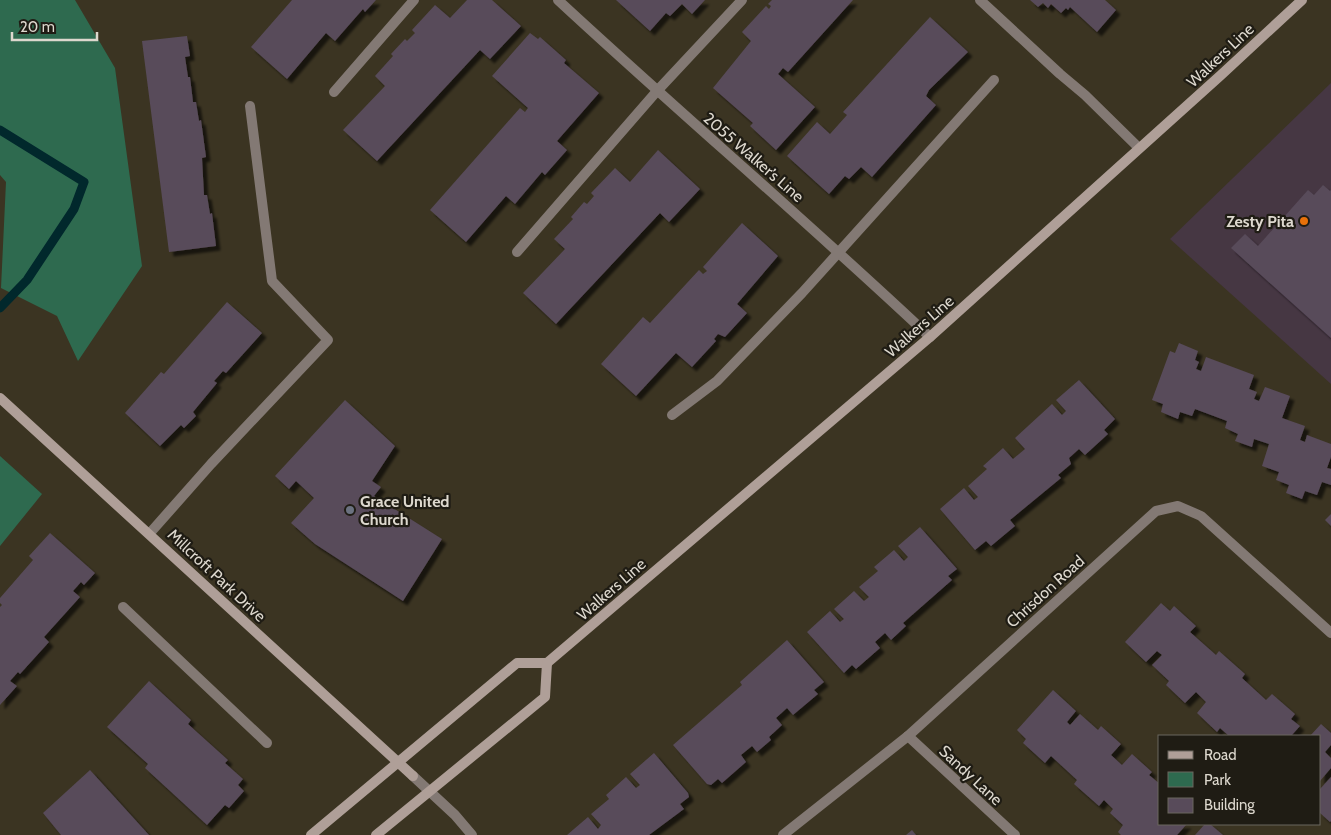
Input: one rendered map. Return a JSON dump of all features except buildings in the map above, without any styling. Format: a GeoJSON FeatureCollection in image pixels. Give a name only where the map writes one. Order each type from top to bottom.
{"type":"FeatureCollection","features":[{"type":"Feature","properties":{"kind":"main road","name":"Walkers Line"},"geometry":{"type":"LineString","coordinates":[[547,663],[930,337],[1302,0]]}},
{"type":"Feature","properties":{"kind":"main road","name":"Millcroft Park Drive"},"geometry":{"type":"LineString","coordinates":[[0,398],[150,533],[413,776]]}},
{"type":"Feature","properties":{"kind":"main road"},"geometry":{"type":"LineString","coordinates":[[311,835],[517,663],[547,663],[545,697],[376,835]]}},
{"type":"Feature","properties":{"kind":"street"},"geometry":{"type":"LineString","coordinates":[[334,92],[414,0]]}},
{"type":"Feature","properties":{"kind":"street","name":"2055 Walker’s Line"},"geometry":{"type":"LineString","coordinates":[[558,0],[657,91],[840,252],[930,337]]}},
{"type":"Feature","properties":{"kind":"street"},"geometry":{"type":"LineString","coordinates":[[517,252],[657,91],[742,0]]}},
{"type":"Feature","properties":{"kind":"street"},"geometry":{"type":"LineString","coordinates":[[980,0],[1139,148]]}},
{"type":"Feature","properties":{"kind":"street"},"geometry":{"type":"LineString","coordinates":[[672,415],[717,380],[840,252],[994,80]]}},
{"type":"Feature","properties":{"kind":"street"},"geometry":{"type":"LineString","coordinates":[[150,533],[211,464],[328,340],[272,281],[250,106]]}},
{"type":"Feature","properties":{"kind":"street","name":"Chrisdon Road"},"geometry":{"type":"LineString","coordinates":[[783,835],[908,736],[1156,511],[1178,506],[1201,516],[1331,633]]}},
{"type":"Feature","properties":{"kind":"street"},"geometry":{"type":"LineString","coordinates":[[123,607],[267,743]]}},
{"type":"Feature","properties":{"kind":"street","name":"Sandy Lane"},"geometry":{"type":"LineString","coordinates":[[908,736],[1015,835]]}},
{"type":"Feature","properties":{"kind":"street"},"geometry":{"type":"LineString","coordinates":[[413,776],[455,814],[472,835]]}},
{"type":"Feature","properties":{"kind":"shaded area"},"geometry":{"type":"Polygon","coordinates":[[[1331,83],[1331,384],[1170,239],[1331,83]]]}},
{"type":"Feature","properties":{"kind":"green space"},"geometry":{"type":"Polygon","coordinates":[[[0,0],[75,0],[115,68],[142,266],[78,361],[57,316],[1,288],[6,182],[0,175],[0,0]]]}},
{"type":"Feature","properties":{"kind":"green space"},"geometry":{"type":"Polygon","coordinates":[[[0,456],[42,494],[0,546],[0,456]]]}},
{"type":"Feature","properties":{"kind":"waterway"},"geometry":{"type":"LineString","coordinates":[[0,130],[84,182],[74,209],[27,280],[0,308]]}},
{"type":"Feature","properties":{"kind":"place","name":"Zesty Pita"},"geometry":{"type":"Point","coordinates":[1304,221]}},
{"type":"Feature","properties":{"kind":"place","name":"Grace United Church"},"geometry":{"type":"Point","coordinates":[350,510]}}]}
